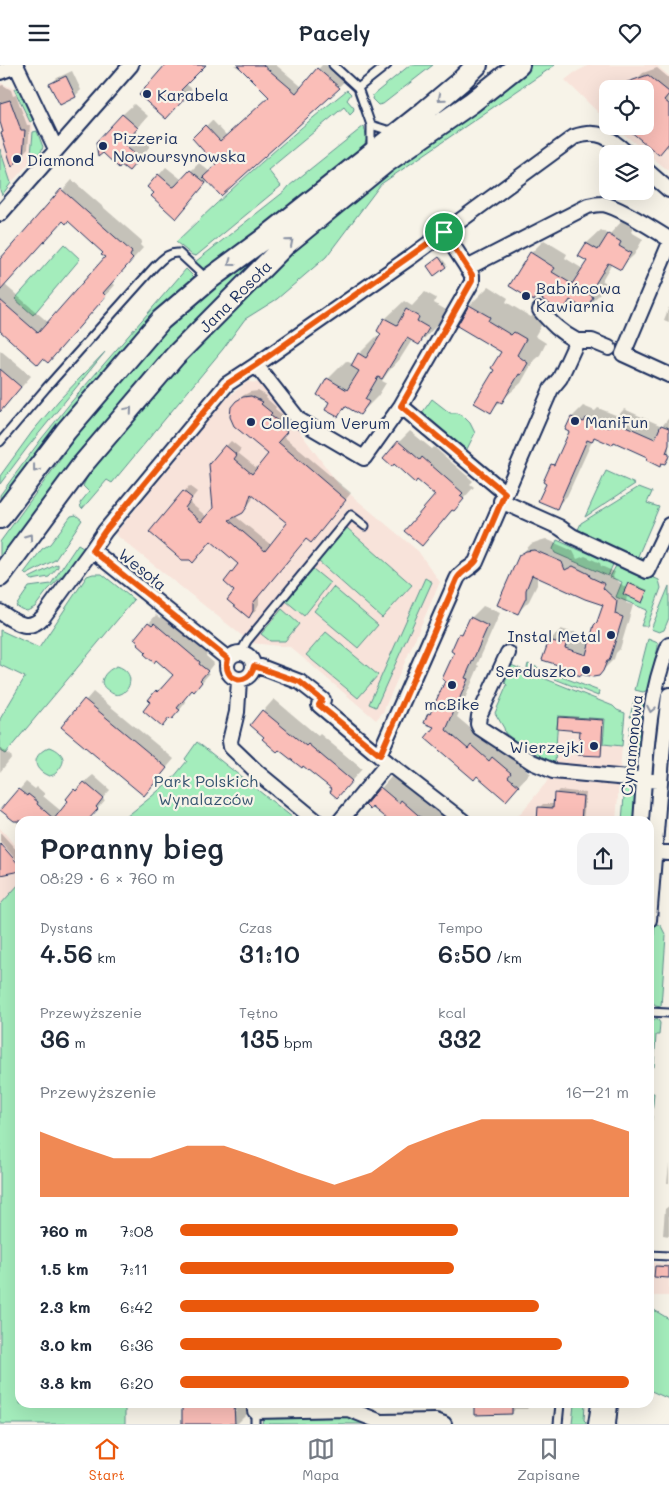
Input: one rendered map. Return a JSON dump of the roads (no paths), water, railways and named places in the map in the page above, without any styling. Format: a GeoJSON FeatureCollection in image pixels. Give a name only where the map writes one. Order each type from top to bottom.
{"type":"FeatureCollection","features":[{"type":"Feature","properties":{"kind":"main road","name":"Jana Rosoła"},"geometry":{"type":"LineString","coordinates":[[0,517],[66,431],[161,320],[208,280],[261,241],[400,131],[461,81],[477,65]]}},
{"type":"Feature","properties":{"kind":"main road","name":"Jana Rosoła"},"geometry":{"type":"LineString","coordinates":[[0,577],[83,464],[174,356],[285,245],[385,163],[471,103],[519,65]]}},
{"type":"Feature","properties":{"kind":"street"},"geometry":{"type":"LineString","coordinates":[[0,214],[131,65]]}},
{"type":"Feature","properties":{"kind":"street"},"geometry":{"type":"LineString","coordinates":[[0,72],[16,66],[56,149]]}},
{"type":"Feature","properties":{"kind":"street"},"geometry":{"type":"LineString","coordinates":[[0,612],[22,625],[36,623],[43,617],[105,531],[227,384],[444,232],[574,137],[589,133],[604,135],[617,145]]}},
{"type":"Feature","properties":{"kind":"street"},"geometry":{"type":"LineString","coordinates":[[654,177],[669,190]]}},
{"type":"Feature","properties":{"kind":"street"},"geometry":{"type":"LineString","coordinates":[[467,268],[588,206],[594,205],[603,204],[619,211],[669,239]]}},
{"type":"Feature","properties":{"kind":"street"},"geometry":{"type":"LineString","coordinates":[[256,365],[299,420],[364,458],[401,406],[472,281],[472,275],[444,232]]}},
{"type":"Feature","properties":{"kind":"street"},"geometry":{"type":"LineString","coordinates":[[669,245],[664,270],[623,354],[669,375]]}},
{"type":"Feature","properties":{"kind":"street"},"geometry":{"type":"LineString","coordinates":[[540,310],[563,334],[577,341],[592,341],[610,348]]}},
{"type":"Feature","properties":{"kind":"street"},"geometry":{"type":"LineString","coordinates":[[344,816],[384,759],[457,579],[460,574],[471,568],[476,561],[551,389],[560,379],[577,341]]}},
{"type":"Feature","properties":{"kind":"street"},"geometry":{"type":"LineString","coordinates":[[401,406],[503,497],[572,536],[647,571],[669,525]]}},
{"type":"Feature","properties":{"kind":"street","name":"Wesoła"},"geometry":{"type":"LineString","coordinates":[[92,550],[228,659],[227,670],[230,675],[240,680]]}},
{"type":"Feature","properties":{"kind":"street","name":"Cynamonowa"},"geometry":{"type":"LineString","coordinates":[[641,816],[648,724],[652,700],[669,645]]}},
{"type":"Feature","properties":{"kind":"street"},"geometry":{"type":"LineString","coordinates":[[228,659],[241,652],[250,657],[254,666],[249,676],[240,680],[237,712],[230,741],[231,747],[258,773],[310,816]]}},
{"type":"Feature","properties":{"kind":"street"},"geometry":{"type":"LineString","coordinates":[[508,653],[479,716],[478,724],[480,728],[532,762],[547,769],[660,781]]}},
{"type":"Feature","properties":{"kind":"street"},"geometry":{"type":"LineString","coordinates":[[254,666],[305,685],[322,700],[319,705],[457,816]]}},
{"type":"Feature","properties":{"kind":"street","name":"Cynamonowa"},"geometry":{"type":"LineString","coordinates":[[654,852],[669,695]]}},
{"type":"Feature","properties":{"kind":"street"},"geometry":{"type":"LineString","coordinates":[[654,852],[669,853]]}},
{"type":"Feature","properties":{"kind":"street"},"geometry":{"type":"LineString","coordinates":[[255,1413],[348,1409],[381,1422],[436,1421],[444,1424]]}},
{"type":"Feature","properties":{"kind":"lane"},"geometry":{"type":"LineString","coordinates":[[333,65],[358,88],[371,125],[371,153]]}},
{"type":"Feature","properties":{"kind":"lane"},"geometry":{"type":"LineString","coordinates":[[358,88],[386,65]]}},
{"type":"Feature","properties":{"kind":"lane"},"geometry":{"type":"LineString","coordinates":[[371,125],[387,130],[400,131]]}},
{"type":"Feature","properties":{"kind":"lane"},"geometry":{"type":"LineString","coordinates":[[0,442],[155,266],[168,255],[179,253],[208,280]]}},
{"type":"Feature","properties":{"kind":"lane"},"geometry":{"type":"LineString","coordinates":[[241,652],[247,641],[351,515],[365,526]]}},
{"type":"Feature","properties":{"kind":"lane"},"geometry":{"type":"LineString","coordinates":[[654,1012],[669,1013]]}},
{"type":"Feature","properties":{"kind":"lane"},"geometry":{"type":"LineString","coordinates":[[654,1255],[669,1256]]}},
{"type":"Feature","properties":{"kind":"lane"},"geometry":{"type":"LineString","coordinates":[[558,1424],[560,1408]]}},
{"type":"Feature","properties":{"kind":"place","name":"Karabela"},"geometry":{"type":"Point","coordinates":[147,94]}},
{"type":"Feature","properties":{"kind":"place","name":"Pizzeria Nowoursynowska"},"geometry":{"type":"Point","coordinates":[103,146]}},
{"type":"Feature","properties":{"kind":"place","name":"Diamond"},"geometry":{"type":"Point","coordinates":[17,159]}},
{"type":"Feature","properties":{"kind":"place","name":"Babińcowa Kawiarnia"},"geometry":{"type":"Point","coordinates":[526,296]}},
{"type":"Feature","properties":{"kind":"place","name":"ManiFun"},"geometry":{"type":"Point","coordinates":[575,421]}},
{"type":"Feature","properties":{"kind":"place","name":"Collegium Verum"},"geometry":{"type":"Point","coordinates":[251,422]}},
{"type":"Feature","properties":{"kind":"place","name":"Instal Metal"},"geometry":{"type":"Point","coordinates":[611,635]}},
{"type":"Feature","properties":{"kind":"place","name":"Serduszko"},"geometry":{"type":"Point","coordinates":[586,670]}},
{"type":"Feature","properties":{"kind":"place","name":"mcBike"},"geometry":{"type":"Point","coordinates":[452,685]}},
{"type":"Feature","properties":{"kind":"place","name":"Wierzejki"},"geometry":{"type":"Point","coordinates":[594,746]}},
{"type":"Feature","properties":{"kind":"park label","name":"Park Polskich Wynalazców"},"geometry":{"type":"Point","coordinates":[206,789]}}]}
